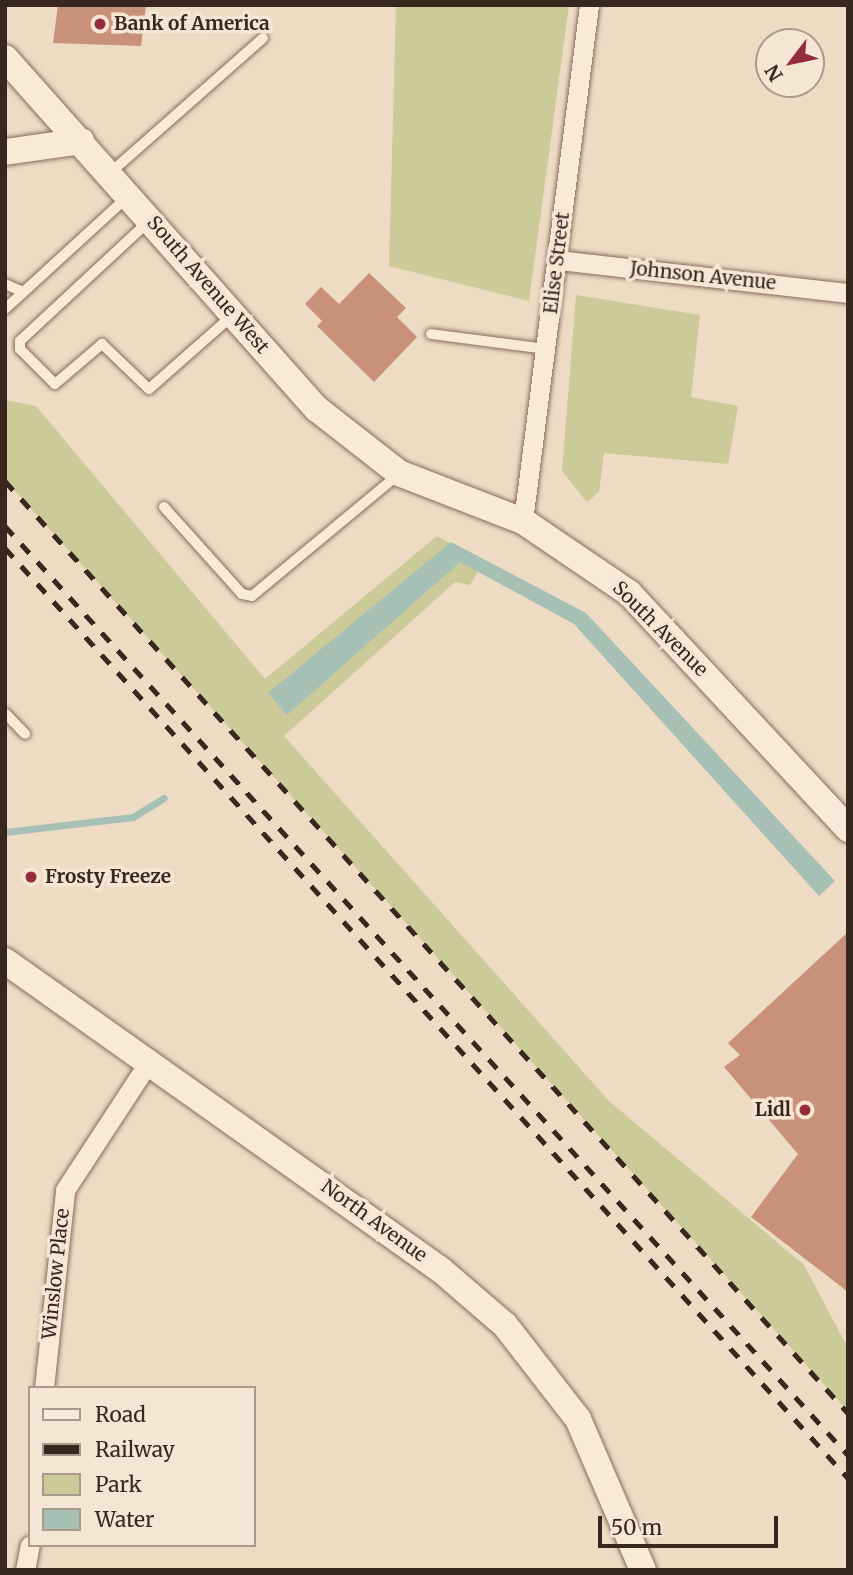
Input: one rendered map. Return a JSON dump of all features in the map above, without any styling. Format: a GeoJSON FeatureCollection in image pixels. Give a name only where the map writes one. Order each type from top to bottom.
{"type":"FeatureCollection","features":[{"type":"Feature","properties":{"kind":"main road","name":"South Avenue West"},"geometry":{"type":"LineString","coordinates":[[5,58],[317,408],[399,473],[432,486]]}},
{"type":"Feature","properties":{"kind":"main road"},"geometry":{"type":"LineString","coordinates":[[5,152],[81,141]]}},
{"type":"Feature","properties":{"kind":"main road","name":"South Avenue"},"geometry":{"type":"LineString","coordinates":[[432,486],[523,521],[629,593],[848,829]]}},
{"type":"Feature","properties":{"kind":"main road","name":"North Avenue"},"geometry":{"type":"LineString","coordinates":[[5,961],[150,1060],[441,1270],[505,1325],[578,1419],[643,1570]]}},
{"type":"Feature","properties":{"kind":"street","name":"Elise Street"},"geometry":{"type":"LineString","coordinates":[[523,521],[589,5]]}},
{"type":"Feature","properties":{"kind":"street","name":"Johnson Avenue"},"geometry":{"type":"LineString","coordinates":[[558,260],[848,293]]}},
{"type":"Feature","properties":{"kind":"street","name":"Winslow Place"},"geometry":{"type":"LineString","coordinates":[[44,1386],[65,1190],[150,1060]]}},
{"type":"Feature","properties":{"kind":"street"},"geometry":{"type":"LineString","coordinates":[[24,1570],[30,1547]]}},
{"type":"Feature","properties":{"kind":"lane"},"geometry":{"type":"LineString","coordinates":[[110,174],[263,38]]}},
{"type":"Feature","properties":{"kind":"lane"},"geometry":{"type":"LineString","coordinates":[[5,309],[129,195]]}},
{"type":"Feature","properties":{"kind":"lane"},"geometry":{"type":"LineString","coordinates":[[150,219],[20,341],[20,349],[55,384],[102,344],[149,389],[234,314]]}},
{"type":"Feature","properties":{"kind":"lane"},"geometry":{"type":"LineString","coordinates":[[5,284],[23,292]]}},
{"type":"Feature","properties":{"kind":"lane"},"geometry":{"type":"LineString","coordinates":[[431,334],[547,349]]}},
{"type":"Feature","properties":{"kind":"lane"},"geometry":{"type":"LineString","coordinates":[[164,507],[242,594],[252,596],[399,473]]}},
{"type":"Feature","properties":{"kind":"lane"},"geometry":{"type":"LineString","coordinates":[[5,713],[25,734]]}},
{"type":"Feature","properties":{"kind":"green space"},"geometry":{"type":"Polygon","coordinates":[[[396,5],[569,5],[529,301],[389,266],[396,5]]]}},
{"type":"Feature","properties":{"kind":"green space"},"geometry":{"type":"Polygon","coordinates":[[[576,295],[700,315],[691,397],[738,406],[728,464],[604,453],[599,492],[587,502],[562,471],[576,295]]]}},
{"type":"Feature","properties":{"kind":"green space"},"geometry":{"type":"Polygon","coordinates":[[[5,400],[36,406],[265,679],[437,536],[484,561],[470,585],[455,582],[284,736],[609,1101],[804,1265],[848,1348],[848,1411],[5,480],[5,400]]]}},
{"type":"Feature","properties":{"kind":"water"},"geometry":{"type":"Polygon","coordinates":[[[451,542],[586,613],[835,881],[819,896],[574,624],[460,562],[287,715],[268,693],[451,542]]]}},
{"type":"Feature","properties":{"kind":"building","name":"Bank of America"},"geometry":{"type":"Polygon","coordinates":[[[58,5],[146,5],[141,46],[53,43],[58,5]]]}},
{"type":"Feature","properties":{"kind":"building"},"geometry":{"type":"Polygon","coordinates":[[[369,273],[406,308],[397,317],[417,337],[374,382],[317,326],[322,321],[305,304],[321,287],[339,304],[369,273]]]}},
{"type":"Feature","properties":{"kind":"building","name":"Lidl"},"geometry":{"type":"Polygon","coordinates":[[[848,932],[848,1292],[751,1217],[798,1154],[724,1067],[740,1055],[728,1043],[848,932]]]}},
{"type":"Feature","properties":{"kind":"waterway"},"geometry":{"type":"LineString","coordinates":[[5,832],[133,817],[164,798]]}},
{"type":"Feature","properties":{"kind":"railway"},"geometry":{"type":"LineString","coordinates":[[5,481],[848,1413]]}},
{"type":"Feature","properties":{"kind":"railway"},"geometry":{"type":"LineString","coordinates":[[5,526],[848,1455]]}},
{"type":"Feature","properties":{"kind":"railway"},"geometry":{"type":"LineString","coordinates":[[5,548],[848,1478]]}},
{"type":"Feature","properties":{"kind":"place","name":"Bank of America"},"geometry":{"type":"Point","coordinates":[100,24]}},
{"type":"Feature","properties":{"kind":"place","name":"Frosty Freeze"},"geometry":{"type":"Point","coordinates":[31,877]}},
{"type":"Feature","properties":{"kind":"place","name":"Lidl"},"geometry":{"type":"Point","coordinates":[805,1110]}}]}
